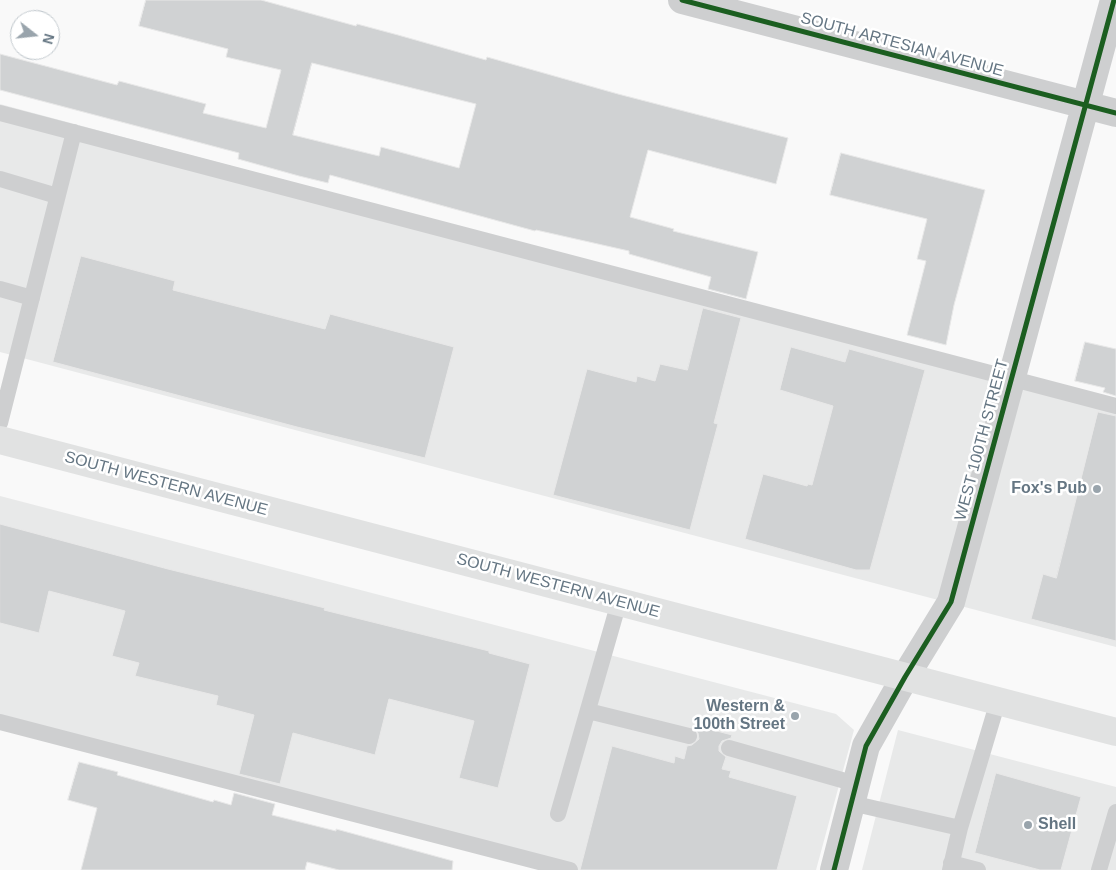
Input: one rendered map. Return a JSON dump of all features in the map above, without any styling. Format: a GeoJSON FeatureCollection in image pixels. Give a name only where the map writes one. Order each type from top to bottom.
{"type":"FeatureCollection","features":[{"type":"Feature","properties":{"kind":"main road","name":"SOUTH WESTERN AVENUE"},"geometry":{"type":"LineString","coordinates":[[0,440],[1116,732]]}},
{"type":"Feature","properties":{"kind":"street","name":"SOUTH ARTESIAN AVENUE"},"geometry":{"type":"LineString","coordinates":[[682,0],[1116,113]]}},
{"type":"Feature","properties":{"kind":"street","name":"WEST 100TH STREET"},"geometry":{"type":"LineString","coordinates":[[834,870],[866,746],[951,602],[1114,0]]}},
{"type":"Feature","properties":{"kind":"lane"},"geometry":{"type":"LineString","coordinates":[[0,113],[1116,406]]}},
{"type":"Feature","properties":{"kind":"lane"},"geometry":{"type":"LineString","coordinates":[[0,423],[74,132]]}},
{"type":"Feature","properties":{"kind":"lane"},"geometry":{"type":"LineString","coordinates":[[0,179],[58,196]]}},
{"type":"Feature","properties":{"kind":"lane"},"geometry":{"type":"LineString","coordinates":[[0,289],[32,298]]}},
{"type":"Feature","properties":{"kind":"lane"},"geometry":{"type":"LineString","coordinates":[[558,814],[619,602]]}},
{"type":"Feature","properties":{"kind":"lane"},"geometry":{"type":"LineString","coordinates":[[978,870],[950,867],[998,702]]}},
{"type":"Feature","properties":{"kind":"lane"},"geometry":{"type":"LineString","coordinates":[[588,711],[689,736]]}},
{"type":"Feature","properties":{"kind":"lane"},"geometry":{"type":"LineString","coordinates":[[0,722],[570,870]]}},
{"type":"Feature","properties":{"kind":"lane"},"geometry":{"type":"LineString","coordinates":[[728,748],[854,794],[960,828]]}},
{"type":"Feature","properties":{"kind":"lane"},"geometry":{"type":"LineString","coordinates":[[1099,870],[1116,812]]}},
{"type":"Feature","properties":{"kind":"shaded area"},"geometry":{"type":"Polygon","coordinates":[[[0,104],[1116,403],[1116,647],[0,352],[0,104]]]}},
{"type":"Feature","properties":{"kind":"shaded area"},"geometry":{"type":"Polygon","coordinates":[[[0,496],[836,714],[854,730],[816,870],[570,870],[0,722],[0,496]]]}},
{"type":"Feature","properties":{"kind":"shaded area"},"geometry":{"type":"Polygon","coordinates":[[[898,730],[1116,787],[1116,870],[862,870],[898,730]]]}},
{"type":"Feature","properties":{"kind":"building"},"geometry":{"type":"Polygon","coordinates":[[[146,0],[261,0],[356,26],[357,24],[486,60],[487,57],[618,94],[788,138],[776,184],[648,150],[630,217],[674,229],[673,231],[758,252],[746,299],[708,289],[711,277],[629,254],[629,251],[535,231],[330,175],[328,183],[299,176],[238,159],[239,153],[0,90],[0,54],[10,57],[10,60],[23,60],[117,85],[119,81],[206,104],[203,113],[266,128],[281,70],[226,57],[228,49],[139,26],[146,0]],[[312,63],[293,135],[379,156],[381,147],[459,168],[476,104],[312,63]]]}},
{"type":"Feature","properties":{"kind":"building"},"geometry":{"type":"Polygon","coordinates":[[[841,153],[985,190],[954,305],[946,345],[907,335],[926,261],[917,259],[927,219],[830,195],[841,153]]]}},
{"type":"Feature","properties":{"kind":"building"},"geometry":{"type":"Polygon","coordinates":[[[81,256],[175,281],[173,290],[325,329],[330,314],[454,347],[425,458],[297,427],[53,362],[81,256]]]}},
{"type":"Feature","properties":{"kind":"building"},"geometry":{"type":"Polygon","coordinates":[[[703,308],[741,318],[714,423],[718,424],[690,530],[553,495],[587,369],[636,382],[637,376],[655,381],[660,364],[687,370],[703,308]]]}},
{"type":"Feature","properties":{"kind":"building"},"geometry":{"type":"Polygon","coordinates":[[[1085,342],[1116,349],[1116,396],[1103,392],[1105,388],[1075,381],[1085,342]]]}},
{"type":"Feature","properties":{"kind":"building"},"geometry":{"type":"Polygon","coordinates":[[[791,347],[845,362],[849,349],[925,370],[870,570],[856,570],[745,539],[763,474],[807,486],[808,484],[812,485],[833,406],[780,390],[791,347]]]}},
{"type":"Feature","properties":{"kind":"building","name":"Fox's Pub"},"geometry":{"type":"Polygon","coordinates":[[[1098,412],[1116,416],[1116,641],[1031,619],[1043,574],[1056,578],[1098,412]]]}},
{"type":"Feature","properties":{"kind":"building"},"geometry":{"type":"Polygon","coordinates":[[[0,524],[168,569],[325,608],[324,610],[489,651],[489,653],[530,664],[498,788],[459,778],[474,721],[389,699],[375,755],[293,733],[280,784],[239,774],[254,715],[216,705],[218,696],[135,676],[139,663],[112,656],[125,611],[49,591],[39,633],[0,623],[0,524]]]}},
{"type":"Feature","properties":{"kind":"building"},"geometry":{"type":"Polygon","coordinates":[[[694,725],[732,735],[731,738],[722,741],[719,746],[719,751],[726,757],[722,769],[731,771],[729,777],[797,796],[777,870],[580,870],[612,746],[674,763],[675,756],[684,759],[687,746],[692,745],[699,739],[698,733],[693,727],[694,725]]]}},
{"type":"Feature","properties":{"kind":"building"},"geometry":{"type":"Polygon","coordinates":[[[79,762],[118,772],[117,775],[213,802],[214,800],[231,805],[234,793],[275,804],[272,815],[336,831],[336,829],[453,861],[452,870],[339,870],[307,862],[305,870],[81,870],[97,808],[68,800],[79,762]]]}},
{"type":"Feature","properties":{"kind":"building","name":"Shell"},"geometry":{"type":"Polygon","coordinates":[[[996,773],[1081,797],[1061,870],[1040,870],[975,853],[996,773]]]}},
{"type":"Feature","properties":{"kind":"cycle path"},"geometry":{"type":"LineString","coordinates":[[682,0],[1116,113]]}},
{"type":"Feature","properties":{"kind":"cycle path"},"geometry":{"type":"LineString","coordinates":[[834,870],[866,746],[951,602],[1114,0]]}},
{"type":"Feature","properties":{"kind":"place","name":"Fox's Pub"},"geometry":{"type":"Point","coordinates":[1097,489]}},
{"type":"Feature","properties":{"kind":"place","name":"Western & 100th Street"},"geometry":{"type":"Point","coordinates":[795,716]}},
{"type":"Feature","properties":{"kind":"place","name":"Shell"},"geometry":{"type":"Point","coordinates":[1028,825]}}]}
